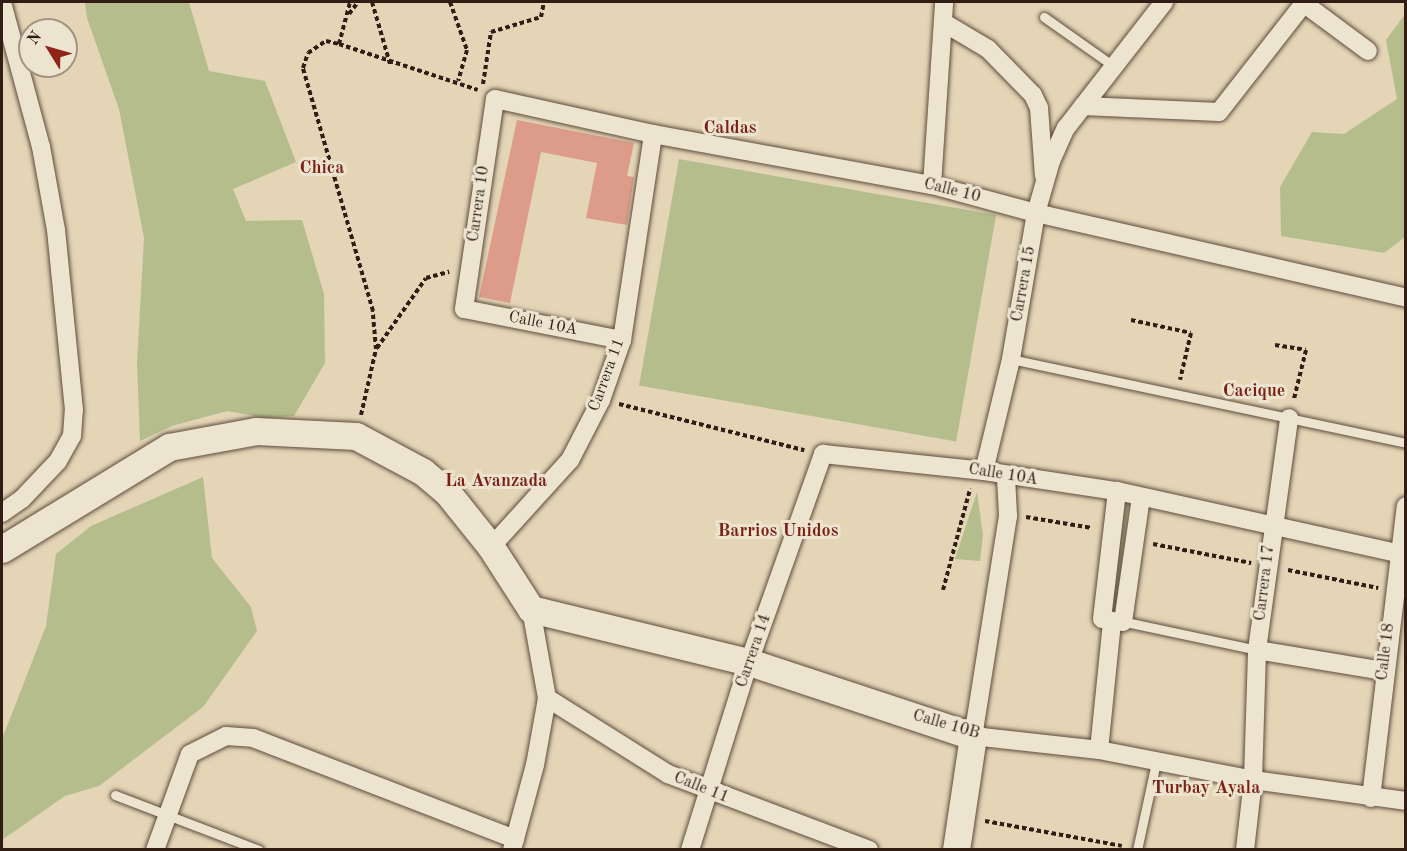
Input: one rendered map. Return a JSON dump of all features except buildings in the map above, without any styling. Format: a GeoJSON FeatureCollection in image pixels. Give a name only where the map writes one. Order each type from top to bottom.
{"type":"FeatureCollection","features":[{"type":"Feature","properties":{"kind":"main road"},"geometry":{"type":"LineString","coordinates":[[2,549],[169,447],[221,434],[290,431],[356,436],[423,472],[447,492],[491,547],[531,609]]}},
{"type":"Feature","properties":{"kind":"main road","name":"Calle 10B"},"geometry":{"type":"LineString","coordinates":[[531,609],[749,662],[973,736]]}},
{"type":"Feature","properties":{"kind":"main road"},"geometry":{"type":"LineString","coordinates":[[956,849],[973,736]]}},
{"type":"Feature","properties":{"kind":"street"},"geometry":{"type":"LineString","coordinates":[[2,2],[40,147],[56,230],[74,410],[72,436],[58,461],[22,499],[2,513]]}},
{"type":"Feature","properties":{"kind":"street"},"geometry":{"type":"LineString","coordinates":[[932,184],[946,24],[944,2]]}},
{"type":"Feature","properties":{"kind":"street","name":"Carrera 15"},"geometry":{"type":"LineString","coordinates":[[984,471],[1011,359],[1036,213],[1066,128],[1112,65],[1164,2]]}},
{"type":"Feature","properties":{"kind":"street"},"geometry":{"type":"LineString","coordinates":[[1083,106],[1219,112],[1303,2],[1368,51]]}},
{"type":"Feature","properties":{"kind":"street"},"geometry":{"type":"LineString","coordinates":[[946,24],[988,49],[1033,95],[1039,108],[1045,186]]}},
{"type":"Feature","properties":{"kind":"street","name":"Calle 10"},"geometry":{"type":"LineString","coordinates":[[495,99],[653,134],[932,184],[1036,213],[1406,298]]}},
{"type":"Feature","properties":{"kind":"street","name":"Carrera 10"},"geometry":{"type":"LineString","coordinates":[[464,309],[495,99]]}},
{"type":"Feature","properties":{"kind":"street","name":"Carrera 11"},"geometry":{"type":"LineString","coordinates":[[491,547],[570,460],[601,400],[622,340],[653,134]]}},
{"type":"Feature","properties":{"kind":"street","name":"Calle 10A"},"geometry":{"type":"LineString","coordinates":[[464,309],[622,340]]}},
{"type":"Feature","properties":{"kind":"street","name":"Carrera 17"},"geometry":{"type":"LineString","coordinates":[[1245,849],[1253,780],[1257,650],[1272,527],[1289,418]]}},
{"type":"Feature","properties":{"kind":"street","name":"Calle 10A"},"geometry":{"type":"LineString","coordinates":[[823,454],[984,471],[1006,477],[1117,491],[1401,554]]}},
{"type":"Feature","properties":{"kind":"street","name":"Carrera 14"},"geometry":{"type":"LineString","coordinates":[[690,849],[749,662],[823,454]]}},
{"type":"Feature","properties":{"kind":"street"},"geometry":{"type":"LineString","coordinates":[[973,736],[1008,516],[1006,477]]}},
{"type":"Feature","properties":{"kind":"street"},"geometry":{"type":"LineString","coordinates":[[1099,750],[1112,620],[1111,532],[1117,491]]}},
{"type":"Feature","properties":{"kind":"street"},"geometry":{"type":"LineString","coordinates":[[1112,620],[1141,497]]}},
{"type":"Feature","properties":{"kind":"street","name":"Calle 18"},"geometry":{"type":"LineString","coordinates":[[1371,798],[1384,671],[1406,506]]}},
{"type":"Feature","properties":{"kind":"street"},"geometry":{"type":"LineString","coordinates":[[155,849],[190,754],[226,736],[253,738],[514,844],[547,698],[531,609]]}},
{"type":"Feature","properties":{"kind":"street"},"geometry":{"type":"LineString","coordinates":[[1257,650],[1384,671]]}},
{"type":"Feature","properties":{"kind":"street","name":"Calle 11"},"geometry":{"type":"LineString","coordinates":[[547,698],[648,764],[709,793],[869,849]]}},
{"type":"Feature","properties":{"kind":"street","name":"Calle 10B"},"geometry":{"type":"LineString","coordinates":[[973,736],[1099,750],[1253,780],[1406,801]]}},
{"type":"Feature","properties":{"kind":"lane"},"geometry":{"type":"LineString","coordinates":[[1044,17],[1112,65]]}},
{"type":"Feature","properties":{"kind":"lane"},"geometry":{"type":"LineString","coordinates":[[1011,359],[1406,443]]}},
{"type":"Feature","properties":{"kind":"lane"},"geometry":{"type":"LineString","coordinates":[[1112,620],[1257,650]]}},
{"type":"Feature","properties":{"kind":"lane"},"geometry":{"type":"LineString","coordinates":[[1138,849],[1156,762]]}},
{"type":"Feature","properties":{"kind":"lane"},"geometry":{"type":"LineString","coordinates":[[115,795],[259,849]]}},
{"type":"Feature","properties":{"kind":"path"},"geometry":{"type":"LineString","coordinates":[[339,44],[350,2]]}},
{"type":"Feature","properties":{"kind":"path"},"geometry":{"type":"LineString","coordinates":[[348,15],[358,2]]}},
{"type":"Feature","properties":{"kind":"path"},"geometry":{"type":"LineString","coordinates":[[372,2],[390,64]]}},
{"type":"Feature","properties":{"kind":"path"},"geometry":{"type":"LineString","coordinates":[[450,2],[467,50],[458,81]]}},
{"type":"Feature","properties":{"kind":"path"},"geometry":{"type":"LineString","coordinates":[[495,99],[483,83],[491,32],[541,17],[544,2]]}},
{"type":"Feature","properties":{"kind":"path"},"geometry":{"type":"LineString","coordinates":[[356,436],[376,349],[374,311],[303,68],[308,53],[326,41],[339,44],[390,64],[458,81],[495,99]]}},
{"type":"Feature","properties":{"kind":"path"},"geometry":{"type":"LineString","coordinates":[[376,349],[426,278],[470,267]]}},
{"type":"Feature","properties":{"kind":"path"},"geometry":{"type":"LineString","coordinates":[[1131,320],[1191,333],[1178,393]]}},
{"type":"Feature","properties":{"kind":"path"},"geometry":{"type":"LineString","coordinates":[[1275,345],[1306,350],[1289,418]]}},
{"type":"Feature","properties":{"kind":"path"},"geometry":{"type":"LineString","coordinates":[[601,400],[823,454]]}},
{"type":"Feature","properties":{"kind":"path"},"geometry":{"type":"LineString","coordinates":[[942,590],[972,481],[984,471]]}},
{"type":"Feature","properties":{"kind":"path"},"geometry":{"type":"LineString","coordinates":[[1030,518],[1111,532]]}},
{"type":"Feature","properties":{"kind":"path"},"geometry":{"type":"LineString","coordinates":[[962,818],[1138,849]]}},
{"type":"Feature","properties":{"kind":"green space"},"geometry":{"type":"Polygon","coordinates":[[[85,2],[189,2],[209,71],[265,81],[296,162],[233,189],[246,221],[302,220],[324,294],[325,363],[294,416],[265,418],[227,411],[172,426],[140,441],[137,363],[144,238],[119,109],[87,18],[85,2]]]}},
{"type":"Feature","properties":{"kind":"green space"},"geometry":{"type":"Polygon","coordinates":[[[1405,14],[1405,237],[1384,253],[1281,236],[1280,187],[1312,132],[1344,134],[1397,99],[1386,40],[1405,14]]]}},
{"type":"Feature","properties":{"kind":"green space"},"geometry":{"type":"Polygon","coordinates":[[[679,159],[996,215],[956,441],[639,386],[679,159]]]}},
{"type":"Feature","properties":{"kind":"green space"},"geometry":{"type":"Polygon","coordinates":[[[203,477],[212,558],[251,607],[257,631],[203,707],[99,786],[65,796],[2,840],[2,739],[46,626],[56,554],[91,526],[203,477]]]}},
{"type":"Feature","properties":{"kind":"green space"},"geometry":{"type":"Polygon","coordinates":[[[977,492],[983,535],[980,561],[955,559],[977,492]]]}},
{"type":"Feature","properties":{"kind":"green space"},"geometry":{"type":"Polygon","coordinates":[[[1121,503],[1129,504],[1115,615],[1107,614],[1121,503]]]}},
{"type":"Feature","properties":{"kind":"district","name":"Caldas"},"geometry":{"type":"Point","coordinates":[730,128]}},
{"type":"Feature","properties":{"kind":"district","name":"Chica"},"geometry":{"type":"Point","coordinates":[322,168]}},
{"type":"Feature","properties":{"kind":"district","name":"Cacique"},"geometry":{"type":"Point","coordinates":[1254,391]}},
{"type":"Feature","properties":{"kind":"district","name":"La Avanzada"},"geometry":{"type":"Point","coordinates":[496,481]}},
{"type":"Feature","properties":{"kind":"district","name":"Barrios Unidos"},"geometry":{"type":"Point","coordinates":[778,531]}},
{"type":"Feature","properties":{"kind":"district","name":"Turbay Ayala"},"geometry":{"type":"Point","coordinates":[1206,788]}}]}
